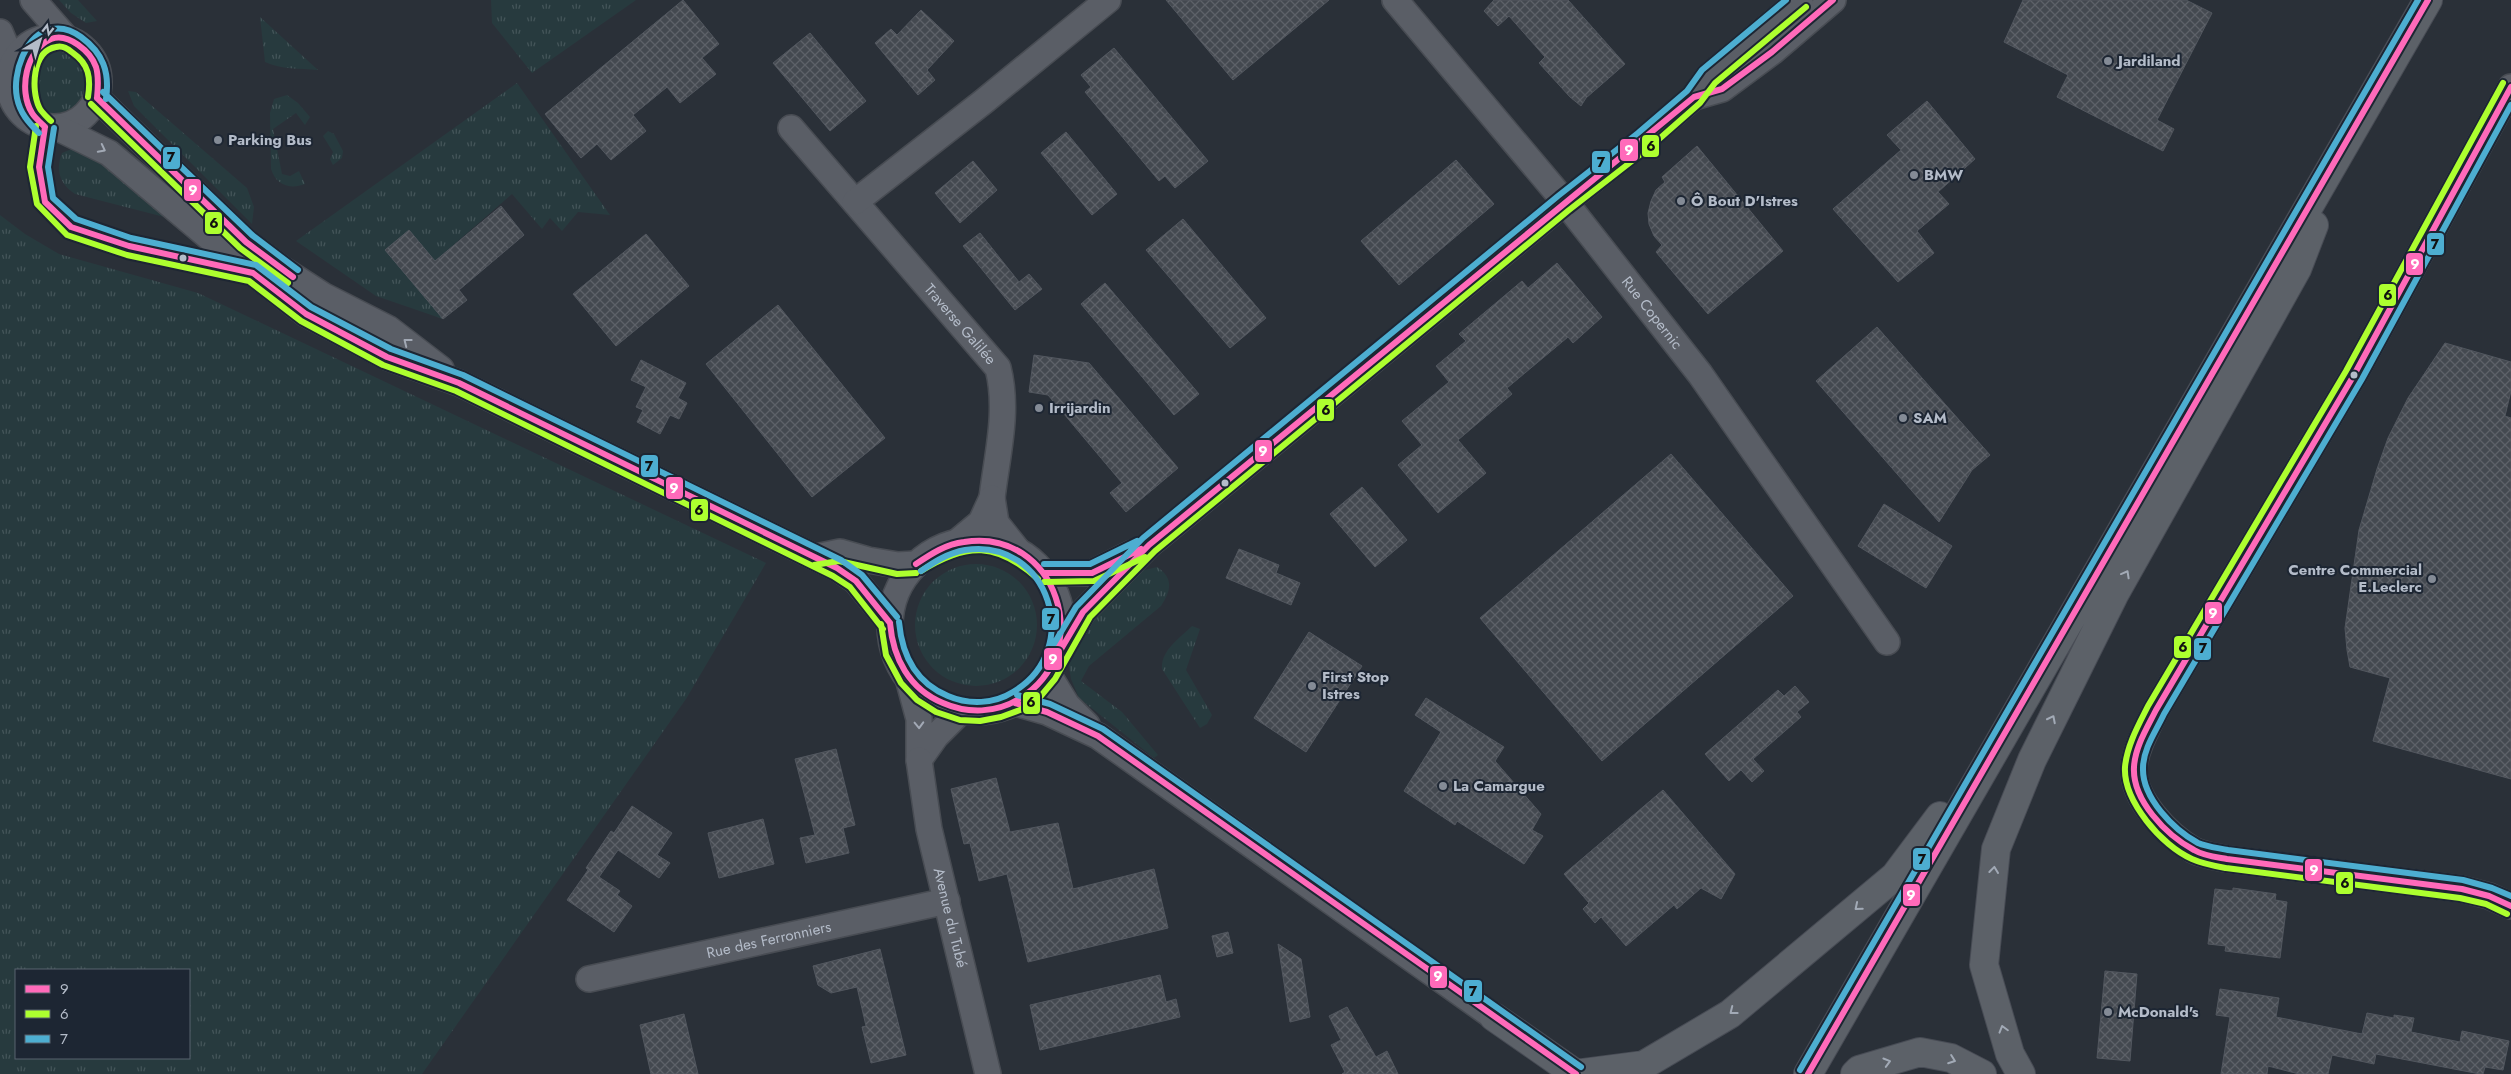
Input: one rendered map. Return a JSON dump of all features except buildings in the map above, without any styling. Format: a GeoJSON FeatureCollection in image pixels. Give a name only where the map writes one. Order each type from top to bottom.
{"type":"FeatureCollection","features":[{"type":"Feature","properties":{"kind":"main road"},"geometry":{"type":"LineString","coordinates":[[1808,1074],[2428,0]]}},
{"type":"Feature","properties":{"kind":"main road"},"geometry":{"type":"LineString","coordinates":[[2021,1074],[2010,1054],[1984,965],[1996,849],[2032,760],[2114,595],[2297,269],[2344,146]]}},
{"type":"Feature","properties":{"kind":"main road"},"geometry":{"type":"LineString","coordinates":[[1494,1018],[1575,1074],[1644,1065],[1730,1014],[1895,876],[1978,765],[2030,690]]}},
{"type":"Feature","properties":{"kind":"main road"},"geometry":{"type":"LineString","coordinates":[[1494,1018],[1553,1074]]}},
{"type":"Feature","properties":{"kind":"main road"},"geometry":{"type":"LineString","coordinates":[[1855,1074],[1859,1070],[1920,1052],[1951,1058],[1982,1074]]}},
{"type":"Feature","properties":{"kind":"street"},"geometry":{"type":"LineString","coordinates":[[33,0],[67,39],[82,47],[92,57],[98,70],[100,84],[97,98],[82,118],[58,128]]}},
{"type":"Feature","properties":{"kind":"street"},"geometry":{"type":"LineString","coordinates":[[855,202],[983,102],[1108,0]]}},
{"type":"Feature","properties":{"kind":"street","name":"Rue Copernic"},"geometry":{"type":"LineString","coordinates":[[1395,0],[1566,202],[1700,374],[1886,642]]}},
{"type":"Feature","properties":{"kind":"street"},"geometry":{"type":"LineString","coordinates":[[1494,1018],[1098,736],[1067,706],[1052,665],[1062,628],[1058,599],[1044,573],[1019,552],[1000,543],[978,540],[957,542],[935,550],[916,564],[902,581],[893,601],[890,623],[894,652],[908,678],[923,694],[941,705],[961,711],[980,712],[998,709],[1015,703],[1034,690],[1052,665],[1083,612],[1149,544],[1644,140],[1694,97],[1708,77],[1800,0]]}},
{"type":"Feature","properties":{"kind":"street"},"geometry":{"type":"LineString","coordinates":[[1694,97],[1722,90],[1772,52],[1833,0]]}},
{"type":"Feature","properties":{"kind":"street"},"geometry":{"type":"LineString","coordinates":[[0,32],[13,63]]}},
{"type":"Feature","properties":{"kind":"street"},"geometry":{"type":"LineString","coordinates":[[67,39],[41,38],[20,52],[13,63],[9,76],[9,90],[14,103],[22,114],[32,122],[45,127],[58,128],[109,153],[223,249],[306,314],[387,357],[459,383],[815,557],[856,581],[890,623]]}},
{"type":"Feature","properties":{"kind":"street"},"geometry":{"type":"LineString","coordinates":[[2511,87],[2354,375],[2156,710],[2142,740],[2134,768],[2140,793],[2150,813],[2194,851],[2227,859],[2462,889],[2489,896],[2511,906]]}},
{"type":"Feature","properties":{"kind":"street"},"geometry":{"type":"LineString","coordinates":[[97,98],[246,242],[324,296],[389,329],[459,383]]}},
{"type":"Feature","properties":{"kind":"street","name":"Traverse Galilée"},"geometry":{"type":"LineString","coordinates":[[792,128],[998,368],[1002,383],[1003,416],[992,498],[982,522],[957,542]]}},
{"type":"Feature","properties":{"kind":"street","name":"Traverse Galilée"},"geometry":{"type":"LineString","coordinates":[[992,498],[996,524],[1019,552]]}},
{"type":"Feature","properties":{"kind":"street"},"geometry":{"type":"LineString","coordinates":[[1044,573],[1092,573],[1149,544]]}},
{"type":"Feature","properties":{"kind":"street"},"geometry":{"type":"LineString","coordinates":[[815,557],[840,552],[878,562],[916,564]]}},
{"type":"Feature","properties":{"kind":"street","name":"Avenue du Tubé"},"geometry":{"type":"LineString","coordinates":[[908,678],[919,719],[919,760],[929,829],[988,1074]]}},
{"type":"Feature","properties":{"kind":"street"},"geometry":{"type":"LineString","coordinates":[[1015,703],[1048,712],[1098,736]]}},
{"type":"Feature","properties":{"kind":"street"},"geometry":{"type":"LineString","coordinates":[[919,760],[936,736],[961,711]]}},
{"type":"Feature","properties":{"kind":"street","name":"Rue des Ferronniers"},"geometry":{"type":"LineString","coordinates":[[589,979],[947,900]]}},
{"type":"Feature","properties":{"kind":"green space"},"geometry":{"type":"Polygon","coordinates":[[[59,0],[78,0],[97,21],[86,23],[71,13],[59,0]]]}},
{"type":"Feature","properties":{"kind":"green space"},"geometry":{"type":"Polygon","coordinates":[[[491,0],[636,0],[532,73],[492,23],[491,0]]]}},
{"type":"Feature","properties":{"kind":"green space"},"geometry":{"type":"Polygon","coordinates":[[[260,17],[318,70],[284,68],[265,62],[260,17]]]}},
{"type":"Feature","properties":{"kind":"green space"},"geometry":{"type":"Polygon","coordinates":[[[53,49],[66,51],[81,64],[84,69],[86,82],[84,95],[71,110],[66,113],[53,115],[40,113],[25,100],[22,95],[20,82],[22,69],[35,54],[40,51],[53,49]]]}},
{"type":"Feature","properties":{"kind":"green space"},"geometry":{"type":"Polygon","coordinates":[[[517,83],[610,215],[578,212],[562,231],[550,218],[542,229],[512,194],[435,261],[409,231],[385,250],[443,319],[376,296],[296,241],[517,83]]]}},
{"type":"Feature","properties":{"kind":"green space"},"geometry":{"type":"Polygon","coordinates":[[[128,91],[136,92],[247,188],[254,207],[252,224],[134,106],[128,91]]]}},
{"type":"Feature","properties":{"kind":"green space"},"geometry":{"type":"Polygon","coordinates":[[[287,95],[298,103],[310,117],[305,125],[296,113],[273,129],[282,174],[290,176],[299,171],[305,184],[299,186],[284,185],[276,179],[271,169],[270,113],[274,99],[287,95]]]}},
{"type":"Feature","properties":{"kind":"green space"},"geometry":{"type":"Polygon","coordinates":[[[328,131],[334,134],[343,151],[342,158],[333,165],[330,159],[333,152],[323,136],[328,131]]]}},
{"type":"Feature","properties":{"kind":"green space"},"geometry":{"type":"Polygon","coordinates":[[[74,148],[110,162],[176,220],[75,194],[62,181],[59,171],[62,153],[74,148]]]}},
{"type":"Feature","properties":{"kind":"green space"},"geometry":{"type":"Polygon","coordinates":[[[0,215],[25,234],[59,254],[198,293],[766,563],[686,699],[422,1074],[0,1074],[0,215]]]}},
{"type":"Feature","properties":{"kind":"green space"},"geometry":{"type":"Polygon","coordinates":[[[976,564],[988,565],[999,569],[1010,574],[1019,582],[1027,591],[1032,602],[1036,613],[1036,637],[1032,648],[1027,659],[1019,668],[1010,676],[999,681],[988,685],[976,686],[964,685],[953,681],[942,676],[933,668],[925,659],[920,648],[916,637],[915,625],[916,613],[920,602],[925,591],[933,582],[942,574],[953,569],[964,565],[976,564]]]}},
{"type":"Feature","properties":{"kind":"green space"},"geometry":{"type":"Polygon","coordinates":[[[1157,567],[1166,576],[1169,585],[1169,590],[1161,606],[1089,666],[1081,681],[1122,712],[1158,755],[1154,758],[1079,698],[1071,679],[1068,661],[1099,608],[1141,571],[1157,567]]]}},
{"type":"Feature","properties":{"kind":"green space"},"geometry":{"type":"Polygon","coordinates":[[[1192,626],[1200,629],[1186,670],[1212,715],[1207,724],[1200,728],[1162,669],[1162,662],[1168,650],[1192,626]]]}},
{"type":"Feature","properties":{"kind":"transit line","name":"7"},"geometry":{"type":"LineString","coordinates":[[1049,652],[1076,607],[1143,538],[1558,196],[1638,133],[1687,91],[1702,70],[1786,0]]}},
{"type":"Feature","properties":{"kind":"transit line","name":"9"},"geometry":{"type":"LineString","coordinates":[[1057,656],[1083,612],[1149,545],[1694,97],[1722,89],[1772,52],[1833,0]]}},
{"type":"Feature","properties":{"kind":"transit line","name":"7"},"geometry":{"type":"LineString","coordinates":[[1800,1070],[2418,0]]}},
{"type":"Feature","properties":{"kind":"transit line","name":"9"},"geometry":{"type":"LineString","coordinates":[[1808,1074],[2428,0]]}},
{"type":"Feature","properties":{"kind":"transit line","name":"6"},"geometry":{"type":"LineString","coordinates":[[881,624],[886,655],[901,683],[917,700],[936,712],[960,720],[980,721],[1001,717],[1020,710],[1040,697],[1055,679],[1090,617],[1155,551],[1569,210],[1650,147],[1700,103],[1715,83],[1806,7]]}},
{"type":"Feature","properties":{"kind":"transit line","name":"7"},"geometry":{"type":"LineString","coordinates":[[39,133],[22,113],[18,103],[16,88],[22,56],[34,39],[43,32],[52,29],[67,30],[89,43],[100,57],[106,72],[106,99]]}},
{"type":"Feature","properties":{"kind":"transit line","name":"9"},"geometry":{"type":"LineString","coordinates":[[45,127],[33,115],[28,104],[25,82],[30,61],[42,44],[51,39],[64,38],[84,50],[96,67],[98,82],[97,98]]}},
{"type":"Feature","properties":{"kind":"transit line","name":"6"},"geometry":{"type":"LineString","coordinates":[[51,121],[40,109],[35,91],[38,63],[48,50],[63,47],[83,62],[89,78],[88,97]]}},
{"type":"Feature","properties":{"kind":"transit line","name":"6"},"geometry":{"type":"LineString","coordinates":[[2503,83],[2346,371],[2148,706],[2137,727],[2125,767],[2130,794],[2146,821],[2180,853],[2196,861],[2226,868],[2460,898],[2486,904],[2507,914]]}},
{"type":"Feature","properties":{"kind":"transit line","name":"9"},"geometry":{"type":"LineString","coordinates":[[2511,87],[2354,375],[2156,710],[2139,745],[2134,767],[2139,792],[2153,815],[2162,826],[2183,843],[2202,854],[2227,859],[2462,889],[2489,896],[2511,906]]}},
{"type":"Feature","properties":{"kind":"transit line","name":"7"},"geometry":{"type":"LineString","coordinates":[[103,92],[252,235],[298,270]]}},
{"type":"Feature","properties":{"kind":"transit line","name":"9"},"geometry":{"type":"LineString","coordinates":[[97,98],[246,242],[293,277]]}},
{"type":"Feature","properties":{"kind":"transit line","name":"6"},"geometry":{"type":"LineString","coordinates":[[91,104],[240,248],[288,283]]}},
{"type":"Feature","properties":{"kind":"transit line","name":"7"},"geometry":{"type":"LineString","coordinates":[[2511,105],[2362,379],[2164,714],[2150,740],[2143,768],[2148,791],[2161,812],[2179,830],[2198,843],[2228,850],[2463,880],[2492,888],[2511,896]]}},
{"type":"Feature","properties":{"kind":"transit line","name":"6"},"geometry":{"type":"LineString","coordinates":[[36,126],[30,167],[37,204],[67,235],[127,255],[249,281],[301,321],[383,365],[456,391],[833,576],[850,587],[883,629]]}},
{"type":"Feature","properties":{"kind":"transit line","name":"9"},"geometry":{"type":"LineString","coordinates":[[45,127],[39,167],[45,202],[71,227],[129,246],[253,273],[306,314],[387,357],[459,383],[837,568],[856,581],[890,623]]}},
{"type":"Feature","properties":{"kind":"transit line","name":"7"},"geometry":{"type":"LineString","coordinates":[[54,128],[48,167],[53,198],[76,219],[131,238],[256,265],[311,307],[391,349],[463,375],[841,560],[862,575],[897,617]]}},
{"type":"Feature","properties":{"kind":"transit line","name":"7"},"geometry":{"type":"LineString","coordinates":[[1044,564],[1090,564],[1137,541]]}},
{"type":"Feature","properties":{"kind":"transit line","name":"9"},"geometry":{"type":"LineString","coordinates":[[890,623],[899,660],[912,681],[931,697],[952,707],[962,709],[991,709],[1010,704],[1019,699],[1043,678],[1057,653],[1061,625],[1056,597],[1043,573],[1023,554],[996,543],[964,542],[945,547],[916,564]]}},
{"type":"Feature","properties":{"kind":"transit line","name":"9"},"geometry":{"type":"LineString","coordinates":[[1044,573],[1092,573],[1141,549]]}},
{"type":"Feature","properties":{"kind":"transit line","name":"7"},"geometry":{"type":"LineString","coordinates":[[899,622],[903,646],[919,676],[937,690],[964,701],[990,701],[1013,692],[1035,673],[1048,650],[1052,625],[1048,600],[1036,578],[1018,561],[994,551],[965,550],[936,561],[921,571]]}},
{"type":"Feature","properties":{"kind":"transit line","name":"6"},"geometry":{"type":"LineString","coordinates":[[921,571],[953,555],[981,550],[1009,558],[1038,579]]}},
{"type":"Feature","properties":{"kind":"transit line","name":"6"},"geometry":{"type":"LineString","coordinates":[[1044,582],[1094,581],[1145,557]]}},
{"type":"Feature","properties":{"kind":"transit line","name":"6"},"geometry":{"type":"LineString","coordinates":[[814,565],[839,561],[897,574],[916,573]]}},
{"type":"Feature","properties":{"kind":"transit line","name":"7"},"geometry":{"type":"LineString","coordinates":[[1017,695],[1050,704],[1103,729],[1581,1067]]}},
{"type":"Feature","properties":{"kind":"transit line","name":"9"},"geometry":{"type":"LineString","coordinates":[[1015,703],[1047,712],[1098,736],[1576,1074]]}},
{"type":"Feature","properties":{"kind":"place","name":"Jardiland"},"geometry":{"type":"Point","coordinates":[2108,61]}},
{"type":"Feature","properties":{"kind":"place","name":"Parking Bus"},"geometry":{"type":"Point","coordinates":[218,140]}},
{"type":"Feature","properties":{"kind":"place","name":"BMW"},"geometry":{"type":"Point","coordinates":[1914,175]}},
{"type":"Feature","properties":{"kind":"place","name":"Ô Bout D'Istres"},"geometry":{"type":"Point","coordinates":[1681,201]}},
{"type":"Feature","properties":{"kind":"place","name":"Irrijardin"},"geometry":{"type":"Point","coordinates":[1039,408]}},
{"type":"Feature","properties":{"kind":"place","name":"SAM"},"geometry":{"type":"Point","coordinates":[1903,418]}},
{"type":"Feature","properties":{"kind":"place","name":"Centre Commercial E.Leclerc"},"geometry":{"type":"Point","coordinates":[2432,579]}},
{"type":"Feature","properties":{"kind":"place","name":"First Stop Istres"},"geometry":{"type":"Point","coordinates":[1312,686]}},
{"type":"Feature","properties":{"kind":"place","name":"La Camargue"},"geometry":{"type":"Point","coordinates":[1443,786]}},
{"type":"Feature","properties":{"kind":"place","name":"McDonald's"},"geometry":{"type":"Point","coordinates":[2108,1012]}}]}
